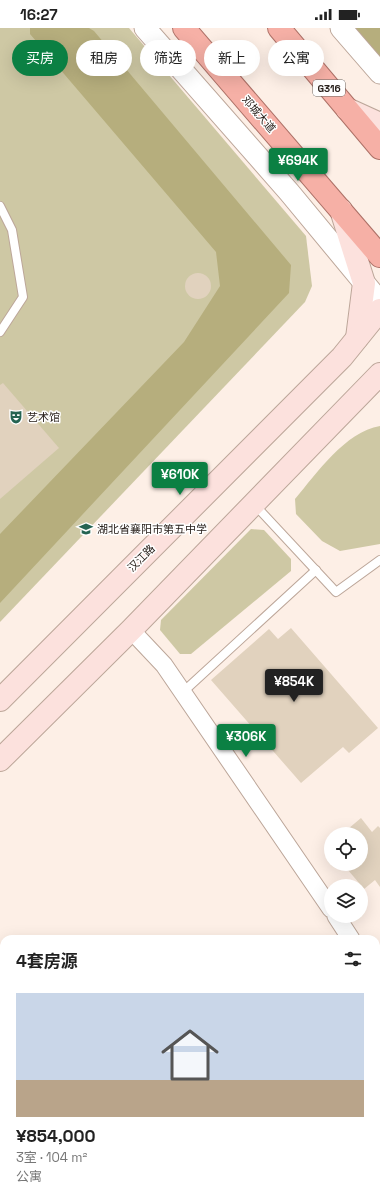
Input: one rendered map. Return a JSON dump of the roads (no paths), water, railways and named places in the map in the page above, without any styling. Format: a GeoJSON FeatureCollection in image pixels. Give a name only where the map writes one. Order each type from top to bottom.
{"type":"FeatureCollection","features":[{"type":"Feature","properties":{"kind":"highway","name":"邓城大道"},"geometry":{"type":"LineString","coordinates":[[184,28],[380,256]]}},
{"type":"Feature","properties":{"kind":"highway","name":"G316"},"geometry":{"type":"LineString","coordinates":[[279,28],[380,148]]}},
{"type":"Feature","properties":{"kind":"main road"},"geometry":{"type":"LineString","coordinates":[[347,109],[380,124]]}},
{"type":"Feature","properties":{"kind":"main road"},"geometry":{"type":"LineString","coordinates":[[341,210],[364,283],[357,338]]}},
{"type":"Feature","properties":{"kind":"main road","name":"汉江路"},"geometry":{"type":"LineString","coordinates":[[0,700],[342,357],[380,310]]}},
{"type":"Feature","properties":{"kind":"main road"},"geometry":{"type":"LineString","coordinates":[[0,760],[131,630],[380,374]]}},
{"type":"Feature","properties":{"kind":"street"},"geometry":{"type":"LineString","coordinates":[[145,28],[298,204],[380,302]]}},
{"type":"Feature","properties":{"kind":"street"},"geometry":{"type":"LineString","coordinates":[[341,28],[380,71]]}},
{"type":"Feature","properties":{"kind":"street"},"geometry":{"type":"LineString","coordinates":[[298,204],[319,185]]}},
{"type":"Feature","properties":{"kind":"street"},"geometry":{"type":"LineString","coordinates":[[131,630],[164,665],[324,899]]}},
{"type":"Feature","properties":{"kind":"street"},"geometry":{"type":"LineString","coordinates":[[341,923],[348,935]]}},
{"type":"Feature","properties":{"kind":"lane"},"geometry":{"type":"LineString","coordinates":[[0,206],[12,230],[23,297],[0,332]]}},
{"type":"Feature","properties":{"kind":"lane"},"geometry":{"type":"LineString","coordinates":[[254,503],[336,592],[380,560]]}},
{"type":"Feature","properties":{"kind":"lane"},"geometry":{"type":"LineString","coordinates":[[182,692],[316,570]]}},
{"type":"Feature","properties":{"kind":"place","name":"艺术馆"},"geometry":{"type":"Point","coordinates":[16,417]}},
{"type":"Feature","properties":{"kind":"place","name":"湖北省襄阳市第五中学"},"geometry":{"type":"Point","coordinates":[86,529]}}]}
